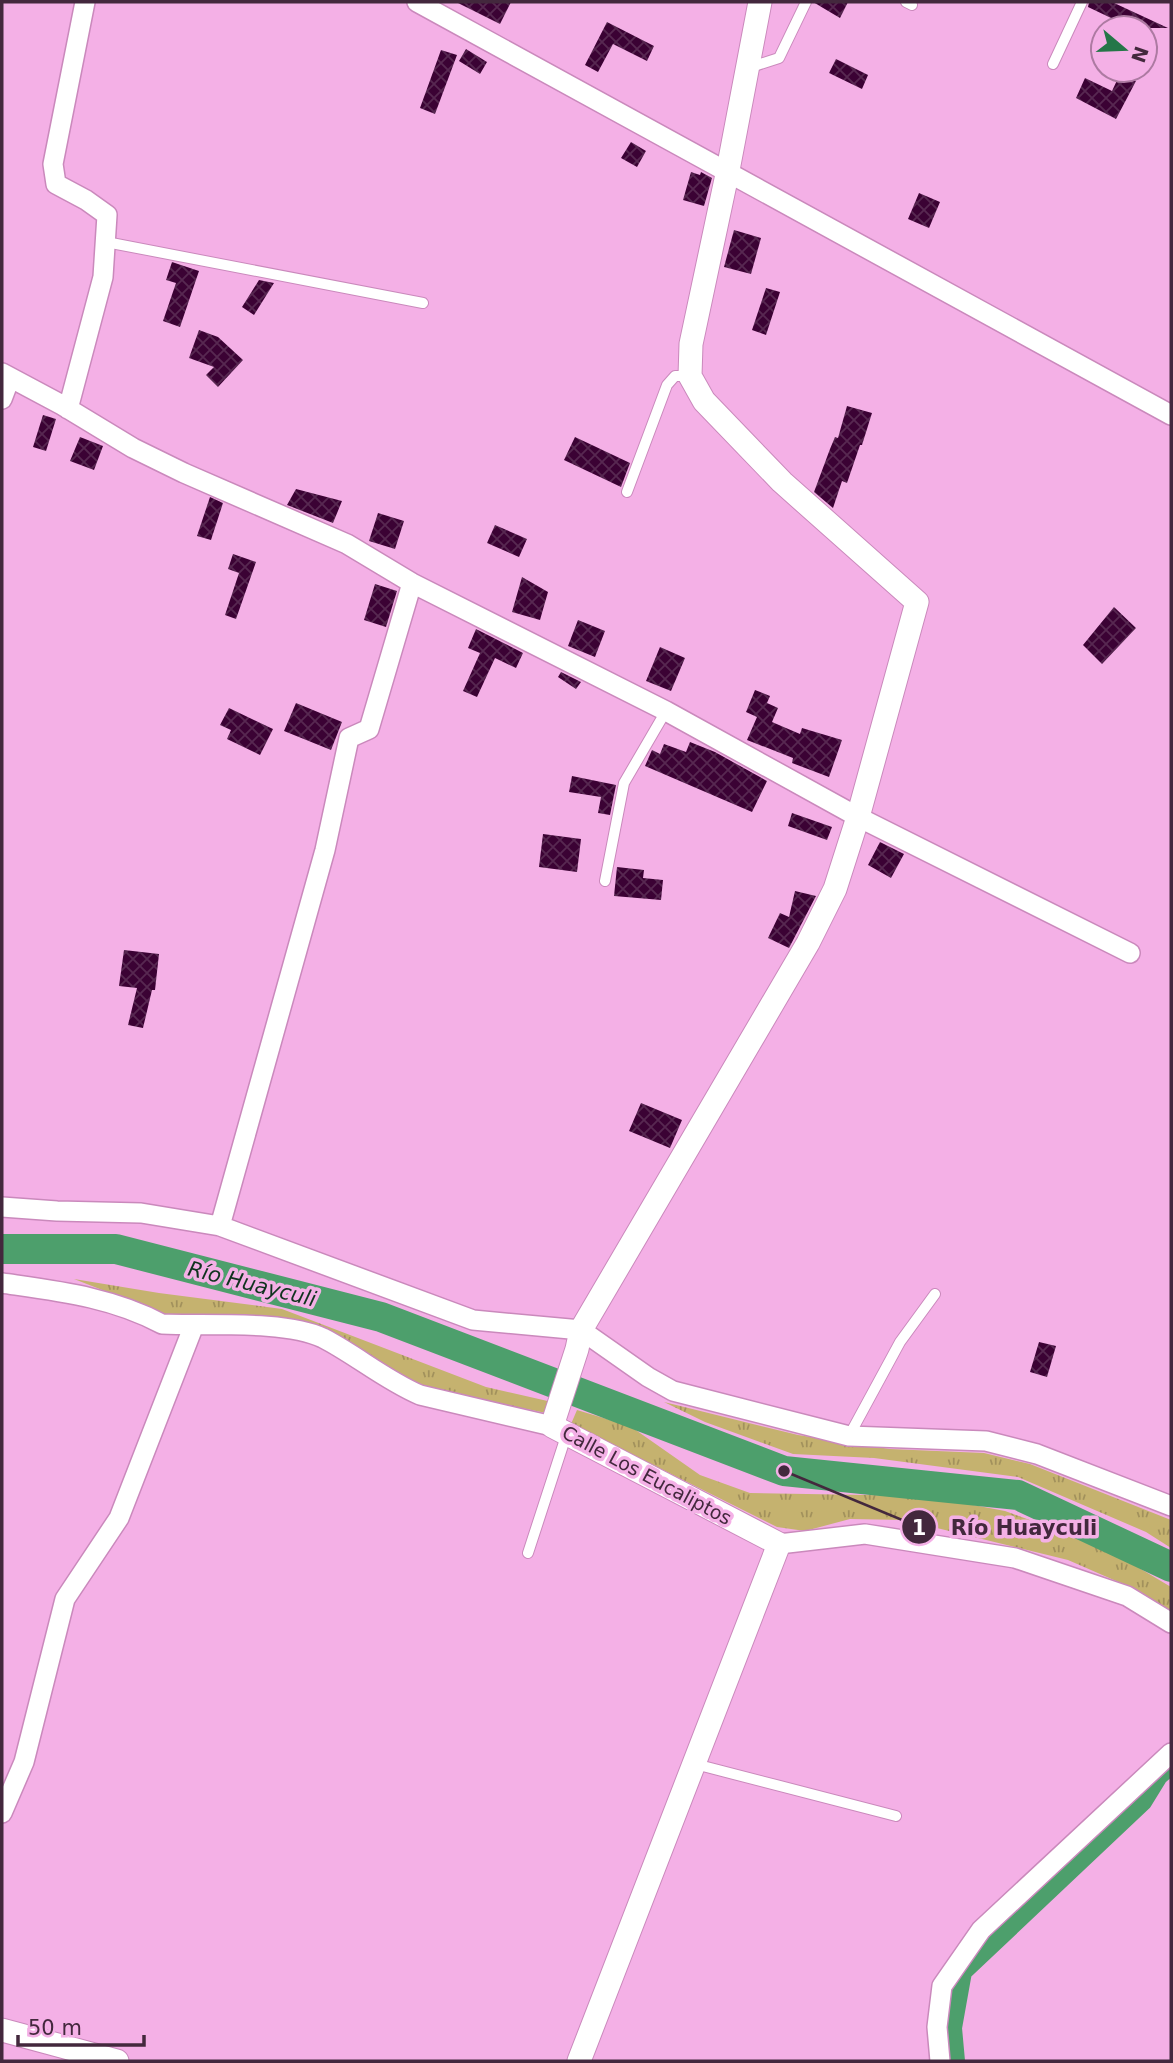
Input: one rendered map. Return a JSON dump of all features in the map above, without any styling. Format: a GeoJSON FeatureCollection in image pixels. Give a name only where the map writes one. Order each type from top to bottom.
{"type":"FeatureCollection","features":[{"type":"Feature","properties":{"kind":"street"},"geometry":{"type":"LineString","coordinates":[[68,409],[103,277],[106,243],[107,215],[56,184],[53,164],[85,2]]}},
{"type":"Feature","properties":{"kind":"street"},"geometry":{"type":"LineString","coordinates":[[417,2],[1171,415]]}},
{"type":"Feature","properties":{"kind":"street"},"geometry":{"type":"LineString","coordinates":[[559,1422],[579,1340],[808,943],[835,889],[858,817],[917,602],[782,482],[704,401],[690,376],[691,344],[760,2]]}},
{"type":"Feature","properties":{"kind":"street"},"geometry":{"type":"LineString","coordinates":[[2,399],[6,376],[133,448],[346,544],[412,583],[666,711],[858,817],[1130,953]]}},
{"type":"Feature","properties":{"kind":"street"},"geometry":{"type":"LineString","coordinates":[[220,1226],[325,850],[349,738],[369,729],[412,583]]}},
{"type":"Feature","properties":{"kind":"street"},"geometry":{"type":"LineString","coordinates":[[2,1207],[141,1213],[220,1226],[473,1320],[579,1340],[673,1391],[849,1436],[986,1441],[1037,1454],[1171,1506]]}},
{"type":"Feature","properties":{"kind":"street","name":"Calle Los Eucaliptos"},"geometry":{"type":"LineString","coordinates":[[2,1283],[89,1296],[144,1314],[162,1324],[297,1329],[322,1338],[403,1388],[420,1395],[559,1422],[779,1544]]}},
{"type":"Feature","properties":{"kind":"street"},"geometry":{"type":"LineString","coordinates":[[2,1813],[24,1762],[65,1599],[119,1518],[194,1325]]}},
{"type":"Feature","properties":{"kind":"street"},"geometry":{"type":"LineString","coordinates":[[579,2061],[779,1544],[865,1534],[1015,1558],[1127,1596],[1171,1623]]}},
{"type":"Feature","properties":{"kind":"street"},"geometry":{"type":"LineString","coordinates":[[940,2061],[937,2027],[942,1986],[981,1930],[1171,1753]]}},
{"type":"Feature","properties":{"kind":"street"},"geometry":{"type":"LineString","coordinates":[[2,2030],[117,2061]]}},
{"type":"Feature","properties":{"kind":"lane"},"geometry":{"type":"LineString","coordinates":[[748,68],[779,58],[806,2]]}},
{"type":"Feature","properties":{"kind":"lane"},"geometry":{"type":"LineString","coordinates":[[1053,64],[1082,2]]}},
{"type":"Feature","properties":{"kind":"lane"},"geometry":{"type":"LineString","coordinates":[[106,243],[423,303]]}},
{"type":"Feature","properties":{"kind":"lane"},"geometry":{"type":"LineString","coordinates":[[628,492],[667,385],[676,376],[690,376]]}},
{"type":"Feature","properties":{"kind":"lane"},"geometry":{"type":"LineString","coordinates":[[605,881],[624,783],[666,711]]}},
{"type":"Feature","properties":{"kind":"lane"},"geometry":{"type":"LineString","coordinates":[[849,1436],[900,1342],[935,1294]]}},
{"type":"Feature","properties":{"kind":"lane"},"geometry":{"type":"LineString","coordinates":[[528,1553],[559,1422]]}},
{"type":"Feature","properties":{"kind":"lane"},"geometry":{"type":"LineString","coordinates":[[694,1764],[896,1816]]}},
{"type":"Feature","properties":{"kind":"green space"},"geometry":{"type":"Polygon","coordinates":[[[74,1279],[282,1309],[486,1387],[552,1402],[546,1413],[423,1388],[297,1321],[164,1314],[74,1279]]]}},
{"type":"Feature","properties":{"kind":"green space"},"geometry":{"type":"Polygon","coordinates":[[[664,1402],[798,1435],[890,1449],[984,1453],[1030,1464],[1171,1520],[1171,1548],[1146,1532],[1018,1477],[874,1458],[793,1454],[705,1422],[664,1402]]]}},
{"type":"Feature","properties":{"kind":"green space"},"geometry":{"type":"Polygon","coordinates":[[[577,1410],[630,1426],[700,1475],[750,1493],[926,1496],[1005,1511],[1104,1547],[1171,1587],[1171,1613],[1139,1591],[1068,1560],[904,1520],[850,1519],[805,1531],[777,1527],[571,1424],[577,1410]]]}},
{"type":"Feature","properties":{"kind":"building"},"geometry":{"type":"Polygon","coordinates":[[[456,2],[511,2],[500,24],[456,2]]]}},
{"type":"Feature","properties":{"kind":"building"},"geometry":{"type":"Polygon","coordinates":[[[813,2],[848,2],[840,18],[813,2]]]}},
{"type":"Feature","properties":{"kind":"building"},"geometry":{"type":"Polygon","coordinates":[[[1089,2],[1112,2],[1138,14],[1103,14],[1088,7],[1089,2]]]}},
{"type":"Feature","properties":{"kind":"building"},"geometry":{"type":"Polygon","coordinates":[[[607,22],[654,46],[647,61],[613,44],[598,72],[585,65],[607,22]]]}},
{"type":"Feature","properties":{"kind":"building"},"geometry":{"type":"Polygon","coordinates":[[[466,49],[487,62],[480,74],[459,61],[466,49]]]}},
{"type":"Feature","properties":{"kind":"building"},"geometry":{"type":"Polygon","coordinates":[[[441,50],[457,55],[435,114],[420,108],[441,50]]]}},
{"type":"Feature","properties":{"kind":"building"},"geometry":{"type":"Polygon","coordinates":[[[836,59],[868,75],[862,89],[829,73],[836,59]]]}},
{"type":"Feature","properties":{"kind":"building"},"geometry":{"type":"Polygon","coordinates":[[[1085,78],[1089,80],[1089,84],[1097,84],[1112,91],[1115,84],[1134,84],[1116,119],[1076,98],[1085,78]]]}},
{"type":"Feature","properties":{"kind":"building"},"geometry":{"type":"Polygon","coordinates":[[[631,142],[646,151],[637,167],[621,158],[631,142]]]}},
{"type":"Feature","properties":{"kind":"building"},"geometry":{"type":"Polygon","coordinates":[[[691,172],[700,175],[701,172],[712,178],[704,206],[683,200],[691,172]]]}},
{"type":"Feature","properties":{"kind":"building"},"geometry":{"type":"Polygon","coordinates":[[[919,193],[940,202],[929,228],[908,219],[919,193]]]}},
{"type":"Feature","properties":{"kind":"building"},"geometry":{"type":"Polygon","coordinates":[[[734,230],[761,238],[751,274],[724,267],[734,230]]]}},
{"type":"Feature","properties":{"kind":"building"},"geometry":{"type":"Polygon","coordinates":[[[172,262],[199,271],[180,327],[163,321],[176,283],[166,280],[172,262]]]}},
{"type":"Feature","properties":{"kind":"building"},"geometry":{"type":"Polygon","coordinates":[[[259,280],[274,283],[254,315],[242,307],[259,280]]]}},
{"type":"Feature","properties":{"kind":"building"},"geometry":{"type":"Polygon","coordinates":[[[766,288],[780,292],[766,335],[752,330],[766,288]]]}},
{"type":"Feature","properties":{"kind":"building"},"geometry":{"type":"Polygon","coordinates":[[[199,330],[218,337],[243,360],[218,387],[206,375],[214,367],[189,358],[199,330]]]}},
{"type":"Feature","properties":{"kind":"building"},"geometry":{"type":"Polygon","coordinates":[[[847,406],[872,413],[847,483],[842,481],[833,508],[814,492],[835,437],[838,438],[847,406]]]}},
{"type":"Feature","properties":{"kind":"building"},"geometry":{"type":"Polygon","coordinates":[[[43,415],[56,419],[46,451],[33,447],[43,415]]]}},
{"type":"Feature","properties":{"kind":"building"},"geometry":{"type":"Polygon","coordinates":[[[80,437],[103,446],[94,470],[70,461],[80,437]]]}},
{"type":"Feature","properties":{"kind":"building"},"geometry":{"type":"Polygon","coordinates":[[[575,437],[630,463],[621,487],[564,460],[575,437]]]}},
{"type":"Feature","properties":{"kind":"building"},"geometry":{"type":"Polygon","coordinates":[[[296,489],[342,501],[333,523],[287,505],[296,489]]]}},
{"type":"Feature","properties":{"kind":"building"},"geometry":{"type":"Polygon","coordinates":[[[210,497],[223,503],[211,540],[197,536],[210,497]]]}},
{"type":"Feature","properties":{"kind":"building"},"geometry":{"type":"Polygon","coordinates":[[[378,513],[404,521],[395,549],[369,541],[378,513]]]}},
{"type":"Feature","properties":{"kind":"building"},"geometry":{"type":"Polygon","coordinates":[[[495,525],[527,539],[519,557],[487,543],[495,525]]]}},
{"type":"Feature","properties":{"kind":"building"},"geometry":{"type":"Polygon","coordinates":[[[233,554],[256,562],[236,619],[225,615],[239,573],[228,569],[233,554]]]}},
{"type":"Feature","properties":{"kind":"building"},"geometry":{"type":"Polygon","coordinates":[[[522,577],[548,592],[540,620],[512,612],[522,577]]]}},
{"type":"Feature","properties":{"kind":"building"},"geometry":{"type":"Polygon","coordinates":[[[375,584],[397,591],[386,627],[364,620],[375,584]]]}},
{"type":"Feature","properties":{"kind":"building"},"geometry":{"type":"Polygon","coordinates":[[[1114,607],[1136,628],[1102,664],[1083,645],[1114,607]]]}},
{"type":"Feature","properties":{"kind":"building"},"geometry":{"type":"Polygon","coordinates":[[[578,620],[605,631],[595,657],[568,646],[578,620]]]}},
{"type":"Feature","properties":{"kind":"building"},"geometry":{"type":"Polygon","coordinates":[[[476,629],[523,653],[516,668],[495,658],[477,697],[463,691],[480,653],[468,648],[476,629]]]}},
{"type":"Feature","properties":{"kind":"building"},"geometry":{"type":"Polygon","coordinates":[[[660,647],[685,658],[671,691],[646,681],[660,647]]]}},
{"type":"Feature","properties":{"kind":"building"},"geometry":{"type":"Polygon","coordinates":[[[561,672],[581,682],[576,689],[558,677],[561,672]]]}},
{"type":"Feature","properties":{"kind":"building"},"geometry":{"type":"Polygon","coordinates":[[[755,690],[770,696],[767,703],[778,708],[772,722],[800,734],[802,728],[842,740],[829,777],[792,763],[793,758],[747,740],[757,717],[746,712],[755,690]]]}},
{"type":"Feature","properties":{"kind":"building"},"geometry":{"type":"Polygon","coordinates":[[[296,703],[342,722],[331,750],[284,731],[296,703]]]}},
{"type":"Feature","properties":{"kind":"building"},"geometry":{"type":"Polygon","coordinates":[[[229,708],[273,729],[260,755],[227,739],[231,730],[220,725],[229,708]]]}},
{"type":"Feature","properties":{"kind":"building"},"geometry":{"type":"Polygon","coordinates":[[[690,742],[715,752],[767,781],[752,812],[645,766],[652,750],[660,754],[664,744],[686,752],[690,742]]]}},
{"type":"Feature","properties":{"kind":"building"},"geometry":{"type":"Polygon","coordinates":[[[572,776],[616,785],[610,815],[598,813],[601,797],[569,792],[572,776]]]}},
{"type":"Feature","properties":{"kind":"building"},"geometry":{"type":"Polygon","coordinates":[[[792,813],[832,827],[827,840],[788,826],[792,813]]]}},
{"type":"Feature","properties":{"kind":"building"},"geometry":{"type":"Polygon","coordinates":[[[543,834],[581,839],[577,872],[539,867],[543,834]]]}},
{"type":"Feature","properties":{"kind":"building"},"geometry":{"type":"Polygon","coordinates":[[[880,842],[904,854],[891,878],[868,865],[880,842]]]}},
{"type":"Feature","properties":{"kind":"building"},"geometry":{"type":"Polygon","coordinates":[[[617,867],[644,870],[643,878],[663,880],[661,900],[614,896],[617,867]]]}},
{"type":"Feature","properties":{"kind":"building"},"geometry":{"type":"Polygon","coordinates":[[[795,891],[816,896],[789,948],[768,938],[780,913],[789,917],[795,891]]]}},
{"type":"Feature","properties":{"kind":"building"},"geometry":{"type":"Polygon","coordinates":[[[124,950],[159,954],[155,990],[152,990],[143,1028],[128,1025],[137,988],[119,986],[124,950]]]}},
{"type":"Feature","properties":{"kind":"building"},"geometry":{"type":"Polygon","coordinates":[[[641,1103],[682,1120],[670,1148],[629,1131],[641,1103]]]}},
{"type":"Feature","properties":{"kind":"building"},"geometry":{"type":"Polygon","coordinates":[[[1039,1342],[1056,1346],[1047,1377],[1030,1372],[1039,1342]]]}},
{"type":"Feature","properties":{"kind":"waterway","name":"Río Huayculi"},"geometry":{"type":"LineString","coordinates":[[2,1249],[116,1249],[381,1317],[784,1471],[1018,1495],[1171,1567]]}},
{"type":"Feature","properties":{"kind":"waterway"},"geometry":{"type":"LineString","coordinates":[[956,2061],[953,2028],[963,1972],[1143,1802],[1159,1776],[1171,1766]]}},
{"type":"Feature","properties":{"kind":"place","name":"Río Huayculi"},"geometry":{"type":"Point","coordinates":[784,1471]}}]}
